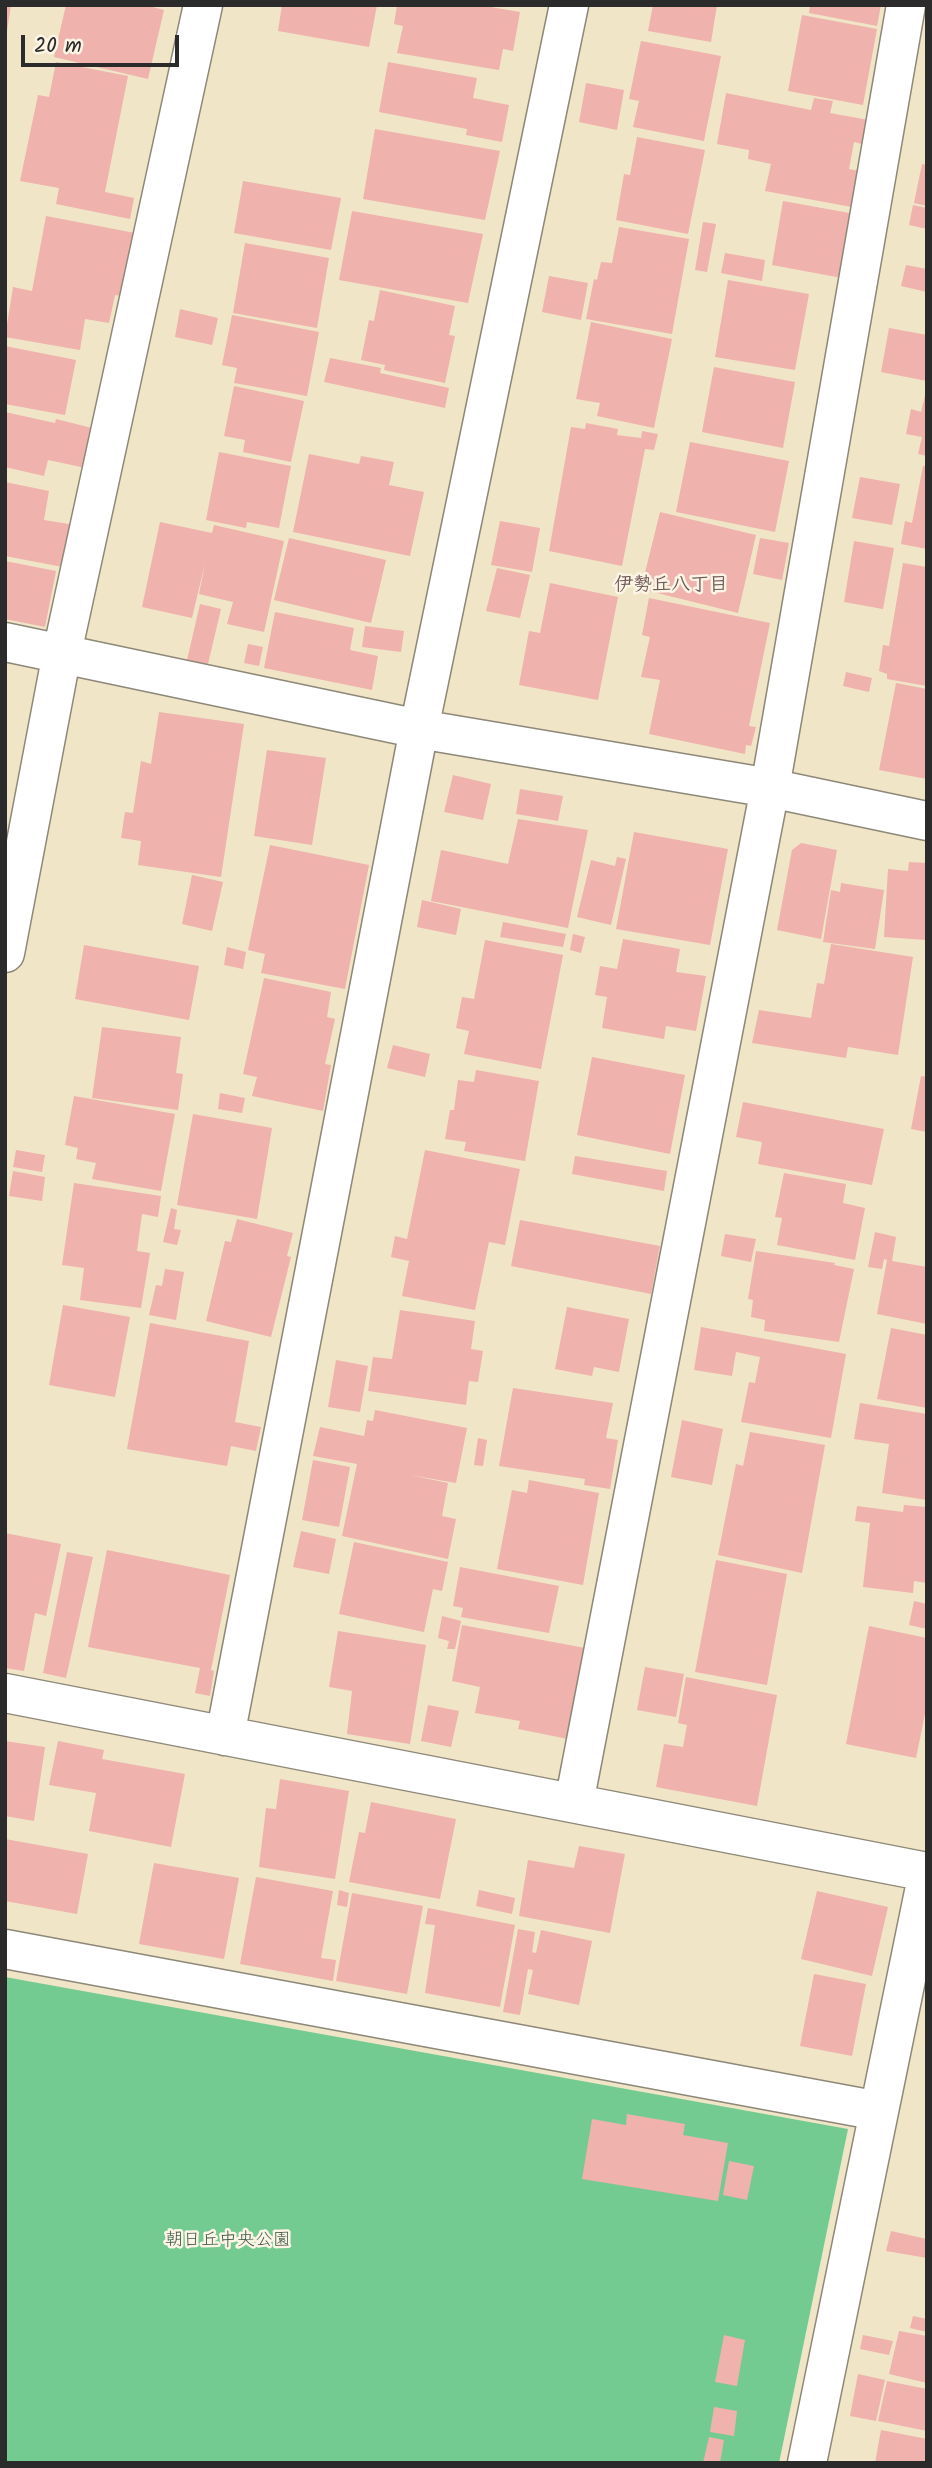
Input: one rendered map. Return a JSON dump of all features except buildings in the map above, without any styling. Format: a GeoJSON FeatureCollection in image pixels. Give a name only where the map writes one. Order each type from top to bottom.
{"type":"FeatureCollection","features":[{"type":"Feature","properties":{"kind":"street"},"geometry":{"type":"LineString","coordinates":[[5,953],[62,653],[203,5]]}},
{"type":"Feature","properties":{"kind":"street"},"geometry":{"type":"LineString","coordinates":[[225,1736],[419,729],[569,5]]}},
{"type":"Feature","properties":{"kind":"street"},"geometry":{"type":"LineString","coordinates":[[574,1803],[770,788],[906,5]]}},
{"type":"Feature","properties":{"kind":"street"},"geometry":{"type":"LineString","coordinates":[[5,642],[419,729],[770,788],[927,821]]}},
{"type":"Feature","properties":{"kind":"street"},"geometry":{"type":"LineString","coordinates":[[5,1693],[927,1874],[807,2463]]}},
{"type":"Feature","properties":{"kind":"street"},"geometry":{"type":"LineString","coordinates":[[5,1949],[879,2111]]}},
{"type":"Feature","properties":{"kind":"green space","name":"朝日丘中央公園"},"geometry":{"type":"Polygon","coordinates":[[[5,1977],[848,2129],[779,2463],[5,2463],[5,1977]]]}},
{"type":"Feature","properties":{"kind":"district","name":"伊勢丘八丁目"},"geometry":{"type":"Point","coordinates":[671,587]}}]}
